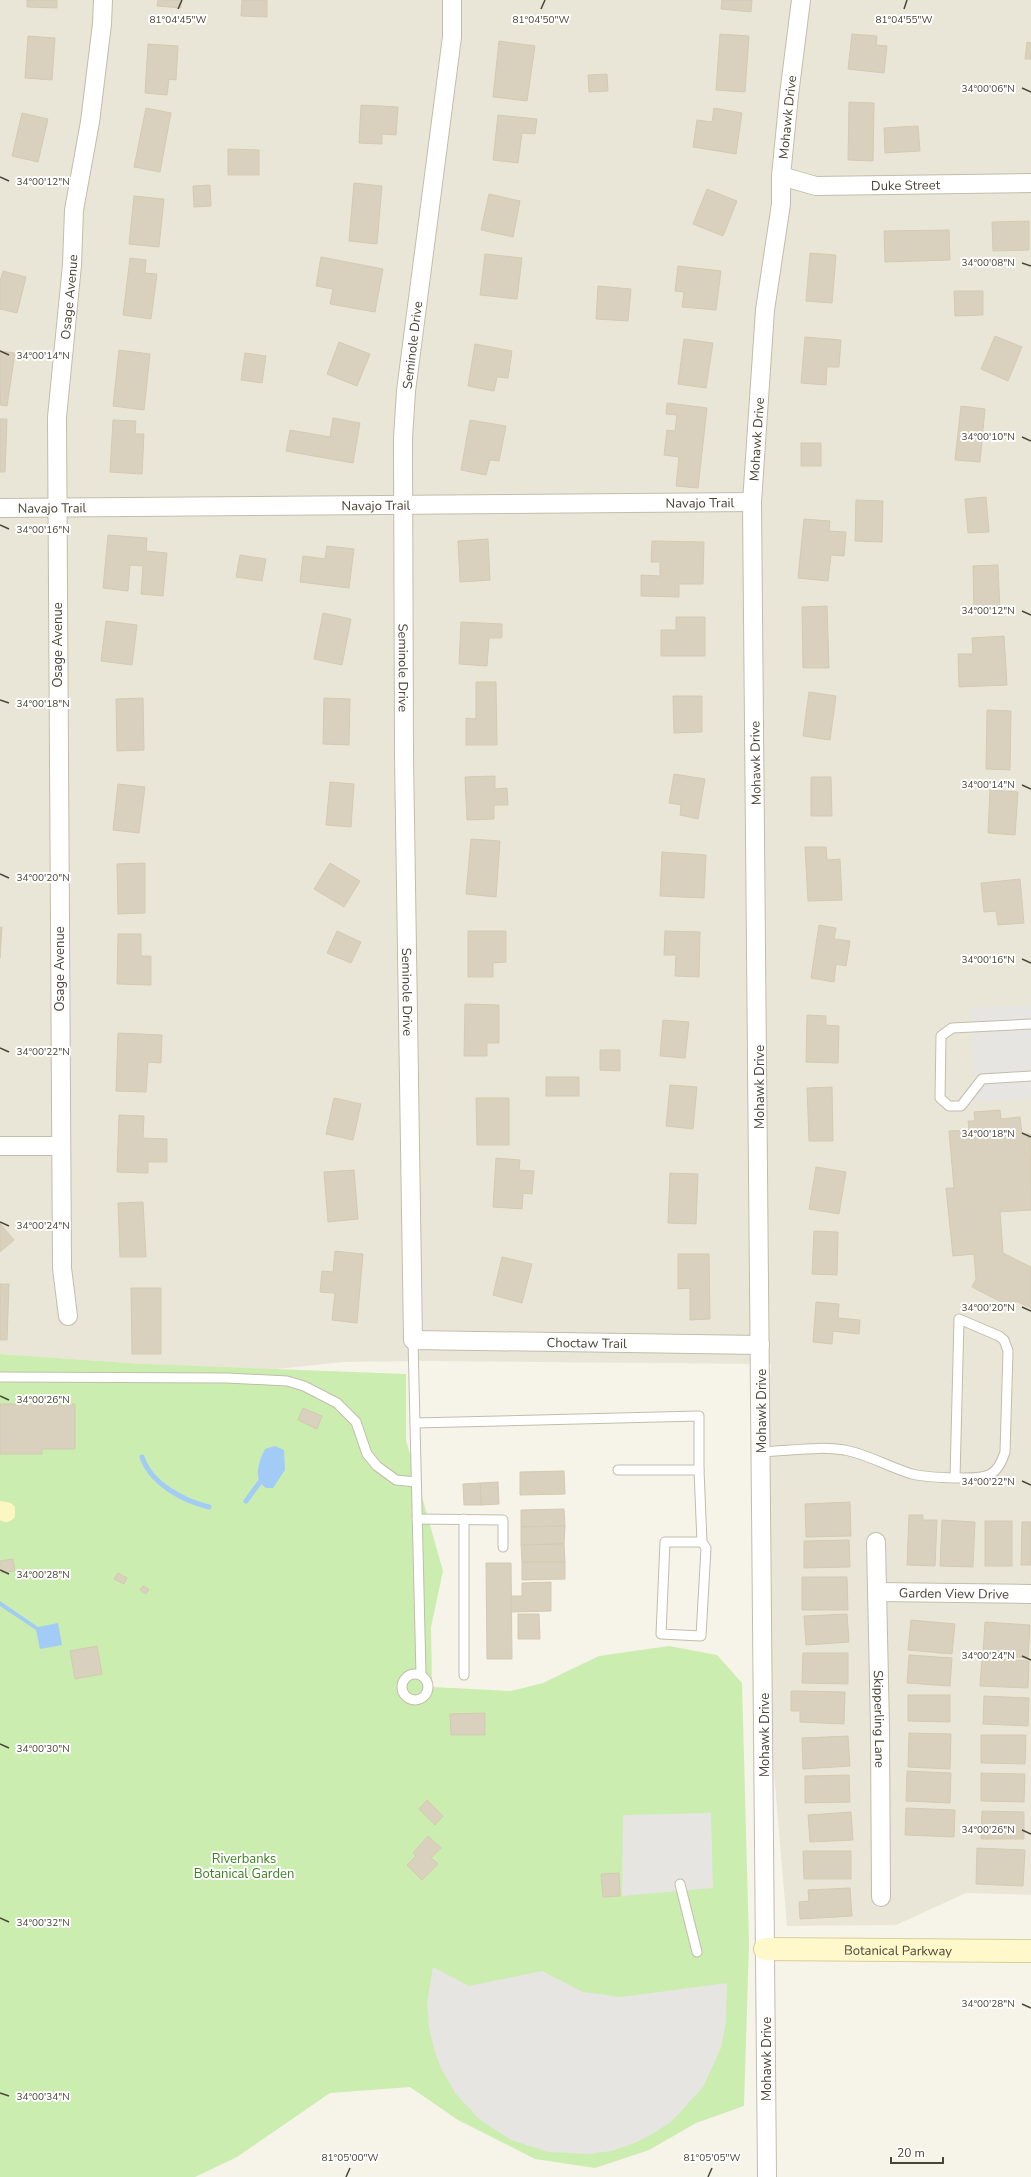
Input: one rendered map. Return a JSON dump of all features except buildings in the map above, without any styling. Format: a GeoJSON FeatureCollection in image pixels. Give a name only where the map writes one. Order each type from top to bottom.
{"type":"FeatureCollection","features":[{"type":"Feature","properties":{"kind":"street","name":"Osage Avenue"},"geometry":{"type":"LineString","coordinates":[[68,1316],[62,1268],[60,1146],[57,508],[58,417],[72,265],[74,210],[90,122],[102,24],[103,0]]}},
{"type":"Feature","properties":{"kind":"street","name":"Seminole Drive"},"geometry":{"type":"LineString","coordinates":[[413,1340],[404,756],[403,438],[406,391],[452,37],[452,0]]}},
{"type":"Feature","properties":{"kind":"street","name":"Mohawk Drive"},"geometry":{"type":"LineString","coordinates":[[766,2177],[752,502],[762,346],[781,204],[781,176],[801,0]]}},
{"type":"Feature","properties":{"kind":"street","name":"Duke Street"},"geometry":{"type":"LineString","coordinates":[[781,176],[816,186],[1031,183]]}},
{"type":"Feature","properties":{"kind":"street","name":"Navajo Trail"},"geometry":{"type":"LineString","coordinates":[[0,508],[752,502]]}},
{"type":"Feature","properties":{"kind":"street"},"geometry":{"type":"LineString","coordinates":[[0,1146],[60,1146]]}},
{"type":"Feature","properties":{"kind":"street","name":"Choctaw Trail"},"geometry":{"type":"LineString","coordinates":[[413,1340],[760,1345]]}},
{"type":"Feature","properties":{"kind":"street","name":"Skipperling Lane"},"geometry":{"type":"LineString","coordinates":[[876,1542],[878,1592],[881,1897]]}},
{"type":"Feature","properties":{"kind":"street","name":"Garden View Drive"},"geometry":{"type":"LineString","coordinates":[[878,1592],[1031,1594]]}},
{"type":"Feature","properties":{"kind":"street","name":"Botanical Parkway"},"geometry":{"type":"LineString","coordinates":[[765,1949],[1031,1951]]}},
{"type":"Feature","properties":{"kind":"lane"},"geometry":{"type":"LineString","coordinates":[[1031,1024],[952,1028],[941,1036],[940,1098],[949,1106],[961,1106],[982,1079],[1031,1076]]}},
{"type":"Feature","properties":{"kind":"lane"},"geometry":{"type":"LineString","coordinates":[[761,1452],[836,1449],[861,1455],[912,1474],[955,1478],[980,1478],[991,1475],[1003,1460],[1005,1452],[1008,1351],[1004,1340],[999,1336],[959,1319],[955,1478]]}},
{"type":"Feature","properties":{"kind":"lane"},"geometry":{"type":"LineString","coordinates":[[413,1340],[421,1675]]}},
{"type":"Feature","properties":{"kind":"lane"},"geometry":{"type":"LineString","coordinates":[[0,1377],[227,1378],[293,1383],[322,1394],[346,1411],[356,1422],[367,1454],[383,1471],[396,1480],[416,1482]]}},
{"type":"Feature","properties":{"kind":"lane"},"geometry":{"type":"LineString","coordinates":[[415,1423],[699,1416],[699,1470],[704,1545],[701,1636],[661,1634],[665,1542],[704,1545]]}},
{"type":"Feature","properties":{"kind":"lane"},"geometry":{"type":"LineString","coordinates":[[618,1470],[699,1470]]}},
{"type":"Feature","properties":{"kind":"lane"},"geometry":{"type":"LineString","coordinates":[[417,1519],[503,1520],[503,1547]]}},
{"type":"Feature","properties":{"kind":"lane"},"geometry":{"type":"LineString","coordinates":[[464,1519],[464,1674]]}},
{"type":"Feature","properties":{"kind":"lane"},"geometry":{"type":"LineString","coordinates":[[680,1884],[698,1952]]}},
{"type":"Feature","properties":{"kind":"shaded area"},"geometry":{"type":"Polygon","coordinates":[[[0,0],[1031,0],[1031,1895],[966,1893],[896,1925],[787,1926],[763,1642],[762,1491],[771,1364],[423,1361],[344,1362],[267,1370],[171,1366],[0,1354],[0,0]]]}},
{"type":"Feature","properties":{"kind":"shaded area"},"geometry":{"type":"Polygon","coordinates":[[[1031,1005],[1031,1099],[976,1102],[971,1008],[1031,1005]]]}},
{"type":"Feature","properties":{"kind":"shaded area"},"geometry":{"type":"Polygon","coordinates":[[[711,1813],[713,1888],[622,1896],[623,1815],[711,1813]]]}},
{"type":"Feature","properties":{"kind":"shaded area"},"geometry":{"type":"Polygon","coordinates":[[[433,1967],[469,1986],[542,1971],[583,1992],[621,1997],[727,1983],[726,2021],[721,2048],[703,2087],[672,2121],[654,2133],[635,2143],[611,2151],[589,2154],[548,2152],[511,2140],[479,2119],[456,2094],[442,2070],[435,2052],[429,2028],[427,2003],[433,1967]]]}},
{"type":"Feature","properties":{"kind":"green space","name":"Riverbanks Botanical Garden"},"geometry":{"type":"Polygon","coordinates":[[[0,1354],[143,1364],[406,1374],[406,1440],[443,1571],[431,1627],[432,1687],[511,1691],[543,1683],[599,1656],[669,1646],[717,1655],[742,1683],[749,1943],[744,2106],[696,2123],[649,2150],[595,2168],[535,2159],[458,2120],[410,2087],[330,2093],[237,2157],[195,2177],[0,2177],[0,1354]]]}},
{"type":"Feature","properties":{"kind":"sand"},"geometry":{"type":"Polygon","coordinates":[[[0,1501],[11,1503],[15,1507],[15,1517],[10,1521],[4,1522],[0,1520],[0,1501]]]}},
{"type":"Feature","properties":{"kind":"water"},"geometry":{"type":"Polygon","coordinates":[[[275,1446],[284,1450],[285,1470],[273,1488],[266,1488],[259,1480],[259,1464],[265,1449],[275,1446]]]}},
{"type":"Feature","properties":{"kind":"water"},"geometry":{"type":"Polygon","coordinates":[[[0,1601],[38,1627],[58,1623],[62,1645],[40,1649],[36,1630],[0,1606],[0,1601]]]}},
{"type":"Feature","properties":{"kind":"waterway"},"geometry":{"type":"LineString","coordinates":[[142,1457],[146,1467],[170,1490],[179,1496],[209,1507]]}},
{"type":"Feature","properties":{"kind":"waterway"},"geometry":{"type":"LineString","coordinates":[[246,1501],[260,1482]]}}]}
